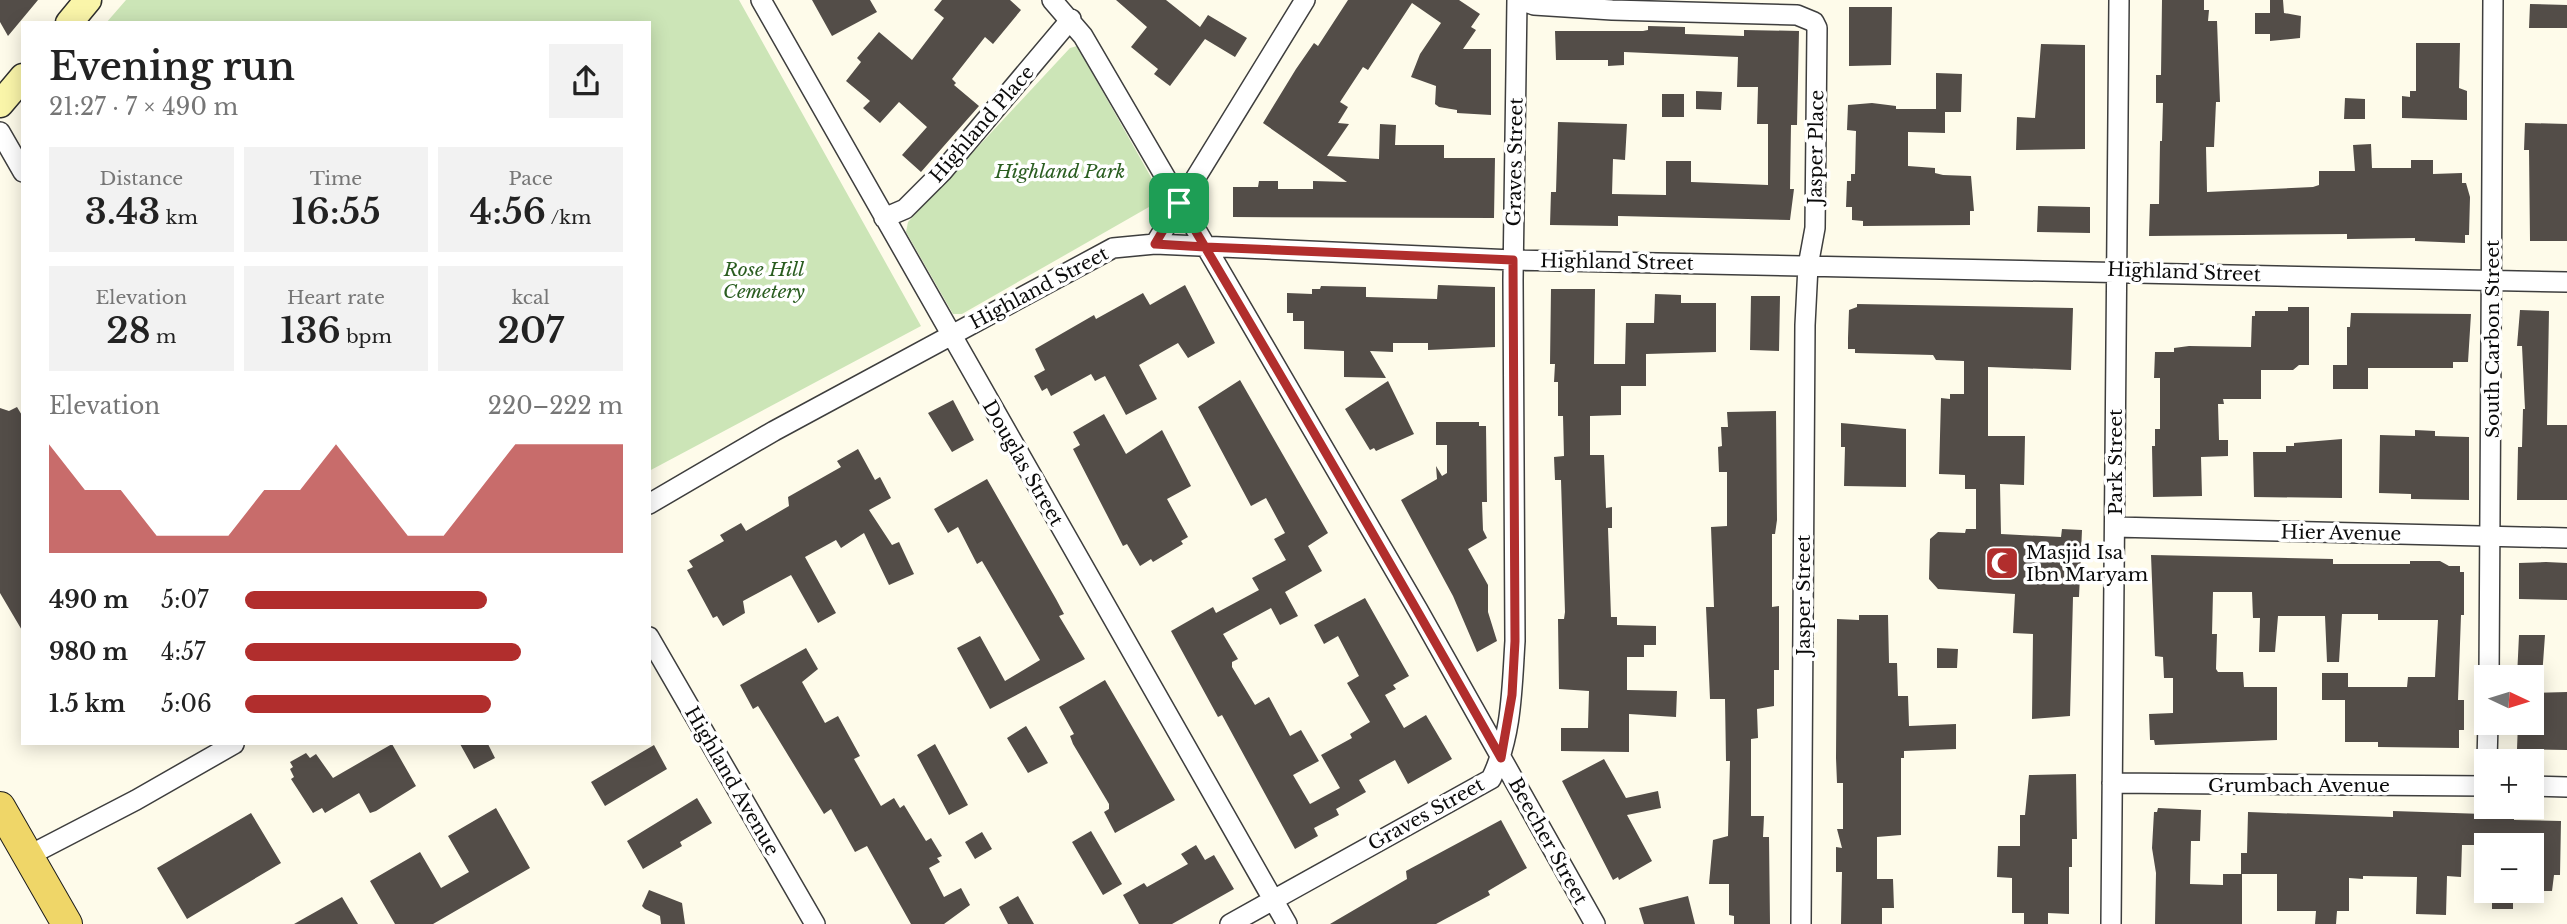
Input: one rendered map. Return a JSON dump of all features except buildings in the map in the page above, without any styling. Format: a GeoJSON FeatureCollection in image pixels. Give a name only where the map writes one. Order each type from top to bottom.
{"type":"FeatureCollection","features":[{"type":"Feature","properties":{"kind":"main road"},"geometry":{"type":"LineString","coordinates":[[0,807],[67,924]]}},
{"type":"Feature","properties":{"kind":"street"},"geometry":{"type":"LineString","coordinates":[[71,21],[88,0]]}},
{"type":"Feature","properties":{"kind":"street","name":"Douglas Street"},"geometry":{"type":"LineString","coordinates":[[761,0],[1287,924]]}},
{"type":"Feature","properties":{"kind":"street","name":"Beecher Street"},"geometry":{"type":"LineString","coordinates":[[1052,0],[1071,19],[1205,247],[1418,610],[1595,924]]}},
{"type":"Feature","properties":{"kind":"street"},"geometry":{"type":"LineString","coordinates":[[1155,244],[1305,0]]}},
{"type":"Feature","properties":{"kind":"street"},"geometry":{"type":"LineString","coordinates":[[1519,0],[1534,5],[1616,5]]}},
{"type":"Feature","properties":{"kind":"street","name":"Graves Street"},"geometry":{"type":"LineString","coordinates":[[1230,924],[1490,779],[1501,758],[1512,695],[1515,641],[1513,260],[1519,0]]}},
{"type":"Feature","properties":{"kind":"street","name":"Park Street"},"geometry":{"type":"LineString","coordinates":[[2111,924],[2119,0]]}},
{"type":"Feature","properties":{"kind":"street","name":"South Carbon Street"},"geometry":{"type":"LineString","coordinates":[[2489,665],[2493,0]]}},
{"type":"Feature","properties":{"kind":"street","name":"Jasper Place"},"geometry":{"type":"LineString","coordinates":[[1616,5],[1797,15],[1814,22],[1817,28],[1815,228],[1808,265]]}},
{"type":"Feature","properties":{"kind":"street","name":"Highland Place"},"geometry":{"type":"LineString","coordinates":[[884,218],[905,209],[943,171],[1071,19]]}},
{"type":"Feature","properties":{"kind":"street"},"geometry":{"type":"LineString","coordinates":[[0,104],[21,79]]}},
{"type":"Feature","properties":{"kind":"street"},"geometry":{"type":"LineString","coordinates":[[0,132],[21,169]]}},
{"type":"Feature","properties":{"kind":"street","name":"Highland Street"},"geometry":{"type":"LineString","coordinates":[[651,503],[1095,255],[1113,248],[1155,244],[1513,260],[2117,270],[2567,282]]}},
{"type":"Feature","properties":{"kind":"street","name":"Jasper Street"},"geometry":{"type":"LineString","coordinates":[[1801,924],[1805,324],[1808,265]]}},
{"type":"Feature","properties":{"kind":"street","name":"Hier Avenue"},"geometry":{"type":"LineString","coordinates":[[2115,527],[2567,538]]}},
{"type":"Feature","properties":{"kind":"street","name":"Highland Avenue"},"geometry":{"type":"LineString","coordinates":[[651,640],[815,924]]}},
{"type":"Feature","properties":{"kind":"street"},"geometry":{"type":"LineString","coordinates":[[28,856],[136,800],[232,745]]}},
{"type":"Feature","properties":{"kind":"street","name":"Grumbach Avenue"},"geometry":{"type":"LineString","coordinates":[[2112,783],[2474,786]]}},
{"type":"Feature","properties":{"kind":"street"},"geometry":{"type":"LineString","coordinates":[[2544,786],[2567,787]]}},
{"type":"Feature","properties":{"kind":"green space","name":"Rose Hill Cemetery"},"geometry":{"type":"Polygon","coordinates":[[[126,0],[739,0],[921,326],[651,470],[651,21],[108,21],[126,0]]]}},
{"type":"Feature","properties":{"kind":"green space","name":"Highland Park"},"geometry":{"type":"Polygon","coordinates":[[[1077,46],[1161,195],[1156,203],[962,314],[953,314],[906,232],[908,222],[1070,48],[1077,46]]]}},
{"type":"Feature","properties":{"kind":"place","name":"Masjid Isa Ibn Maryam"},"geometry":{"type":"Point","coordinates":[2002,563]}},
{"type":"Feature","properties":{"kind":"route"},"geometry":{"type":"LineString","coordinates":[[1179,203],[1155,244],[1205,247],[1513,260],[1515,641],[1512,695],[1501,758],[1418,610],[1205,247],[1179,203]]}}]}
